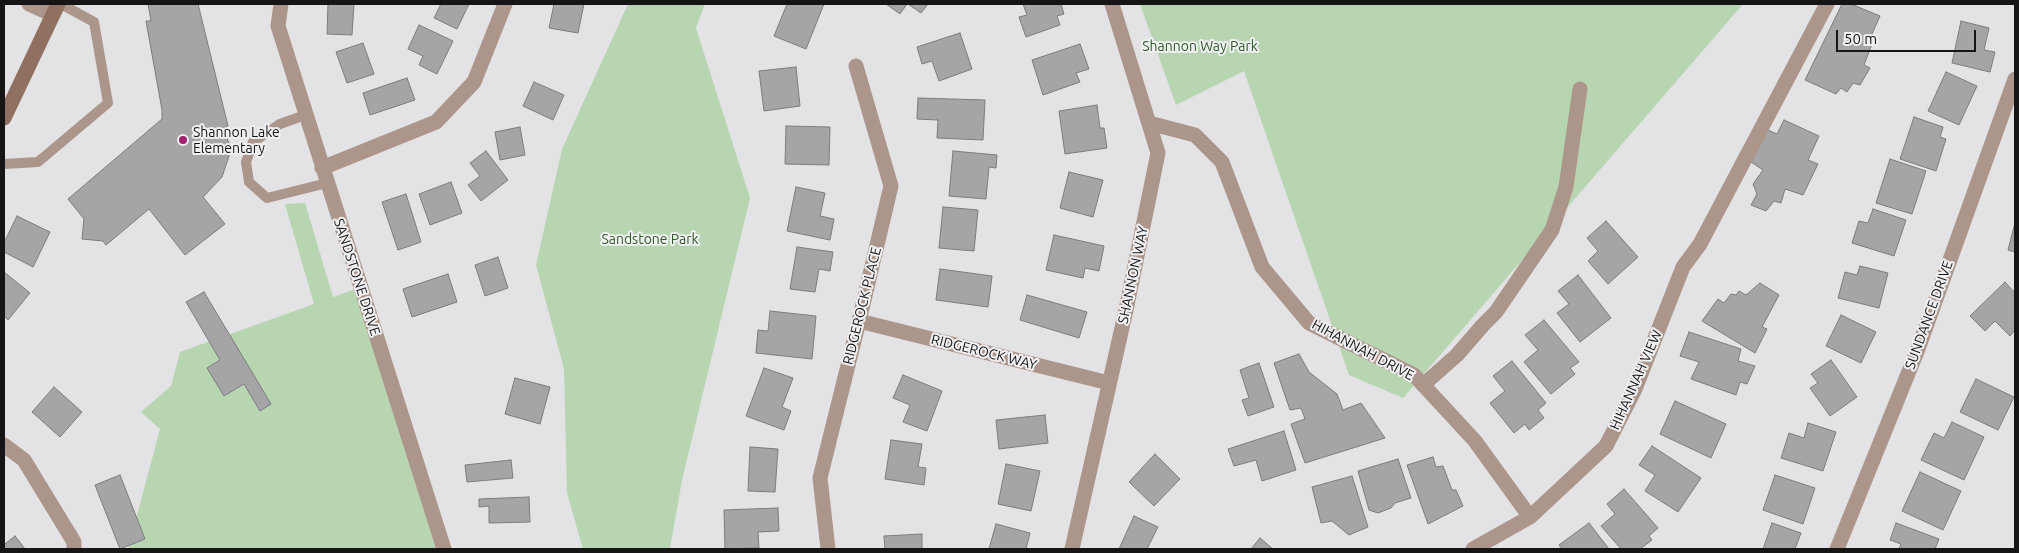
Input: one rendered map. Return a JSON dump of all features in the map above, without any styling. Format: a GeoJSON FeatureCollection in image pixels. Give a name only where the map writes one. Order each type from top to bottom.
{"type":"FeatureCollection","features":[{"type":"Feature","properties":{"kind":"street"},"geometry":{"type":"LineString","coordinates":[[4,118],[57,7],[29,4]]}},
{"type":"Feature","properties":{"kind":"street","name":"SANDSTONE DRIVE"},"geometry":{"type":"LineString","coordinates":[[282,4],[278,26],[444,549]]}},
{"type":"Feature","properties":{"kind":"street"},"geometry":{"type":"LineString","coordinates":[[322,168],[436,122],[474,82],[505,4]]}},
{"type":"Feature","properties":{"kind":"street","name":"SHANNON WAY"},"geometry":{"type":"LineString","coordinates":[[1072,549],[1126,310],[1158,153],[1112,4]]}},
{"type":"Feature","properties":{"kind":"street","name":"HIHANNAH VIEW"},"geometry":{"type":"LineString","coordinates":[[1473,549],[1530,517],[1606,446],[1635,389],[1683,267],[1700,244],[1827,4]]}},
{"type":"Feature","properties":{"kind":"street","name":"RIDGEROCK PLACE"},"geometry":{"type":"LineString","coordinates":[[828,549],[820,478],[891,186],[856,66]]}},
{"type":"Feature","properties":{"kind":"street","name":"SUNDANCE DRIVE"},"geometry":{"type":"LineString","coordinates":[[1837,549],[1918,349],[2015,79]]}},
{"type":"Feature","properties":{"kind":"street"},"geometry":{"type":"LineString","coordinates":[[1423,384],[1457,355],[1496,312],[1552,230],[1566,187],[1580,88]]}},
{"type":"Feature","properties":{"kind":"street","name":"HIHANNAH DRIVE"},"geometry":{"type":"LineString","coordinates":[[1149,123],[1195,135],[1222,162],[1262,267],[1310,323],[1414,375],[1475,440],[1530,517]]}},
{"type":"Feature","properties":{"kind":"street","name":"RIDGEROCK WAY"},"geometry":{"type":"LineString","coordinates":[[859,321],[1109,383]]}},
{"type":"Feature","properties":{"kind":"street"},"geometry":{"type":"LineString","coordinates":[[4,445],[24,460],[74,542],[74,549]]}},
{"type":"Feature","properties":{"kind":"lane"},"geometry":{"type":"LineString","coordinates":[[4,164],[38,162],[108,103],[94,22],[57,7]]}},
{"type":"Feature","properties":{"kind":"lane"},"geometry":{"type":"LineString","coordinates":[[306,114],[280,124],[253,142],[246,162],[249,182],[267,198],[327,184]]}},
{"type":"Feature","properties":{"kind":"green space","name":"Sandstone Park"},"geometry":{"type":"Polygon","coordinates":[[[628,4],[705,4],[696,28],[750,198],[682,480],[670,549],[583,549],[567,493],[564,369],[536,265],[562,149],[628,4]]]}},
{"type":"Feature","properties":{"kind":"green space","name":"Shannon Way Park"},"geometry":{"type":"Polygon","coordinates":[[[1140,4],[1743,4],[1403,398],[1349,375],[1244,71],[1176,105],[1140,4]]]}},
{"type":"Feature","properties":{"kind":"green space"},"geometry":{"type":"Polygon","coordinates":[[[305,203],[333,297],[361,287],[442,549],[128,549],[160,429],[141,412],[171,386],[180,352],[314,304],[285,204],[305,203]]]}},
{"type":"Feature","properties":{"kind":"building","name":"Shannon Lake Elementary"},"geometry":{"type":"Polygon","coordinates":[[[148,4],[198,4],[228,126],[223,128],[233,153],[230,153],[222,177],[203,197],[225,224],[185,255],[149,209],[106,245],[103,241],[82,239],[84,219],[68,199],[162,119],[146,21],[151,21],[148,4]]]}},
{"type":"Feature","properties":{"kind":"building"},"geometry":{"type":"Polygon","coordinates":[[[328,4],[354,4],[352,35],[327,34],[328,4]]]}},
{"type":"Feature","properties":{"kind":"building"},"geometry":{"type":"Polygon","coordinates":[[[441,4],[469,4],[457,29],[434,18],[441,4]]]}},
{"type":"Feature","properties":{"kind":"building"},"geometry":{"type":"Polygon","coordinates":[[[554,4],[584,4],[578,33],[549,28],[554,4]]]}},
{"type":"Feature","properties":{"kind":"building"},"geometry":{"type":"Polygon","coordinates":[[[787,4],[824,4],[806,49],[774,36],[787,4]]]}},
{"type":"Feature","properties":{"kind":"building"},"geometry":{"type":"Polygon","coordinates":[[[886,4],[907,4],[900,14],[886,4]]]}},
{"type":"Feature","properties":{"kind":"building"},"geometry":{"type":"Polygon","coordinates":[[[908,4],[928,4],[921,13],[908,4]]]}},
{"type":"Feature","properties":{"kind":"building"},"geometry":{"type":"Polygon","coordinates":[[[1023,4],[1061,4],[1064,14],[1057,16],[1060,25],[1026,37],[1019,17],[1027,15],[1023,4]]]}},
{"type":"Feature","properties":{"kind":"building"},"geometry":{"type":"Polygon","coordinates":[[[1842,4],[1851,4],[1880,16],[1868,43],[1872,44],[1864,65],[1870,68],[1860,85],[1853,83],[1847,92],[1841,88],[1836,94],[1805,80],[1842,4]]]}},
{"type":"Feature","properties":{"kind":"building"},"geometry":{"type":"Polygon","coordinates":[[[1961,21],[1989,28],[1984,50],[1995,52],[1990,72],[1952,63],[1961,21]]]}},
{"type":"Feature","properties":{"kind":"building"},"geometry":{"type":"Polygon","coordinates":[[[419,25],[453,41],[437,74],[419,65],[423,56],[408,49],[419,25]]]}},
{"type":"Feature","properties":{"kind":"building"},"geometry":{"type":"Polygon","coordinates":[[[960,33],[972,69],[939,81],[932,61],[922,64],[917,47],[960,33]]]}},
{"type":"Feature","properties":{"kind":"building"},"geometry":{"type":"Polygon","coordinates":[[[363,43],[374,74],[347,83],[336,52],[363,43]]]}},
{"type":"Feature","properties":{"kind":"building"},"geometry":{"type":"Polygon","coordinates":[[[1080,44],[1089,69],[1076,73],[1080,82],[1043,95],[1032,60],[1080,44]]]}},
{"type":"Feature","properties":{"kind":"building"},"geometry":{"type":"Polygon","coordinates":[[[796,67],[800,106],[764,111],[759,71],[796,67]]]}},
{"type":"Feature","properties":{"kind":"building"},"geometry":{"type":"Polygon","coordinates":[[[1946,72],[1977,86],[1959,125],[1928,111],[1946,72]]]}},
{"type":"Feature","properties":{"kind":"building"},"geometry":{"type":"Polygon","coordinates":[[[407,78],[415,100],[370,115],[363,93],[407,78]]]}},
{"type":"Feature","properties":{"kind":"building"},"geometry":{"type":"Polygon","coordinates":[[[534,82],[564,95],[553,120],[523,106],[534,82]]]}},
{"type":"Feature","properties":{"kind":"building"},"geometry":{"type":"Polygon","coordinates":[[[918,98],[985,100],[983,140],[937,138],[938,120],[917,119],[918,98]]]}},
{"type":"Feature","properties":{"kind":"building"},"geometry":{"type":"Polygon","coordinates":[[[1097,105],[1100,128],[1104,128],[1107,148],[1065,154],[1059,111],[1097,105]]]}},
{"type":"Feature","properties":{"kind":"building"},"geometry":{"type":"Polygon","coordinates":[[[1914,117],[1943,127],[1940,137],[1946,139],[1936,171],[1900,159],[1914,117]]]}},
{"type":"Feature","properties":{"kind":"building"},"geometry":{"type":"Polygon","coordinates":[[[1784,120],[1819,136],[1808,160],[1818,164],[1803,195],[1785,189],[1781,203],[1774,201],[1766,211],[1751,205],[1757,194],[1753,184],[1763,170],[1751,162],[1766,129],[1777,134],[1784,120]]]}},
{"type":"Feature","properties":{"kind":"building"},"geometry":{"type":"Polygon","coordinates":[[[786,126],[830,127],[829,165],[785,164],[786,126]]]}},
{"type":"Feature","properties":{"kind":"building"},"geometry":{"type":"Polygon","coordinates":[[[520,127],[525,155],[500,160],[495,132],[520,127]]]}},
{"type":"Feature","properties":{"kind":"building"},"geometry":{"type":"Polygon","coordinates":[[[486,151],[508,180],[481,201],[468,185],[480,176],[470,163],[486,151]]]}},
{"type":"Feature","properties":{"kind":"building"},"geometry":{"type":"Polygon","coordinates":[[[953,151],[997,155],[996,168],[989,167],[986,199],[949,196],[953,151]]]}},
{"type":"Feature","properties":{"kind":"building"},"geometry":{"type":"Polygon","coordinates":[[[1890,159],[1926,171],[1912,214],[1876,203],[1890,159]]]}},
{"type":"Feature","properties":{"kind":"building"},"geometry":{"type":"Polygon","coordinates":[[[1069,172],[1103,180],[1093,217],[1060,208],[1069,172]]]}},
{"type":"Feature","properties":{"kind":"building"},"geometry":{"type":"Polygon","coordinates":[[[451,182],[462,213],[430,225],[419,194],[451,182]]]}},
{"type":"Feature","properties":{"kind":"building"},"geometry":{"type":"Polygon","coordinates":[[[796,187],[825,193],[820,216],[834,219],[830,240],[787,231],[796,187]]]}},
{"type":"Feature","properties":{"kind":"building"},"geometry":{"type":"Polygon","coordinates":[[[406,194],[421,242],[398,250],[382,202],[406,194]]]}},
{"type":"Feature","properties":{"kind":"building"},"geometry":{"type":"Polygon","coordinates":[[[943,207],[978,210],[974,251],[939,248],[943,207]]]}},
{"type":"Feature","properties":{"kind":"building"},"geometry":{"type":"Polygon","coordinates":[[[1873,209],[1906,220],[1894,256],[1852,243],[1859,221],[1868,223],[1873,209]]]}},
{"type":"Feature","properties":{"kind":"building"},"geometry":{"type":"Polygon","coordinates":[[[17,216],[50,232],[33,267],[4,252],[4,243],[17,216]]]}},
{"type":"Feature","properties":{"kind":"building"},"geometry":{"type":"Polygon","coordinates":[[[1606,221],[1638,257],[1608,284],[1588,261],[1598,251],[1587,238],[1606,221]]]}},
{"type":"Feature","properties":{"kind":"building"},"geometry":{"type":"Polygon","coordinates":[[[2015,223],[2015,252],[2008,250],[2015,223]]]}},
{"type":"Feature","properties":{"kind":"building"},"geometry":{"type":"Polygon","coordinates":[[[1054,235],[1104,246],[1099,271],[1085,268],[1083,278],[1046,270],[1054,235]]]}},
{"type":"Feature","properties":{"kind":"building"},"geometry":{"type":"Polygon","coordinates":[[[797,247],[833,252],[830,271],[819,269],[815,292],[790,289],[797,247]]]}},
{"type":"Feature","properties":{"kind":"building"},"geometry":{"type":"Polygon","coordinates":[[[498,257],[508,288],[485,296],[475,265],[498,257]]]}},
{"type":"Feature","properties":{"kind":"building"},"geometry":{"type":"Polygon","coordinates":[[[1860,266],[1888,273],[1879,308],[1838,298],[1845,272],[1857,275],[1860,266]]]}},
{"type":"Feature","properties":{"kind":"building"},"geometry":{"type":"Polygon","coordinates":[[[940,269],[992,276],[988,307],[936,300],[940,269]]]}},
{"type":"Feature","properties":{"kind":"building"},"geometry":{"type":"Polygon","coordinates":[[[4,272],[30,293],[8,320],[4,316],[4,272]]]}},
{"type":"Feature","properties":{"kind":"building"},"geometry":{"type":"Polygon","coordinates":[[[448,274],[457,302],[412,317],[403,289],[448,274]]]}},
{"type":"Feature","properties":{"kind":"building"},"geometry":{"type":"Polygon","coordinates":[[[1578,275],[1611,318],[1580,342],[1557,313],[1569,304],[1558,291],[1578,275]]]}},
{"type":"Feature","properties":{"kind":"building"},"geometry":{"type":"Polygon","coordinates":[[[2005,282],[2015,293],[2015,330],[2010,336],[1995,321],[1985,331],[1970,316],[2005,282]]]}},
{"type":"Feature","properties":{"kind":"building"},"geometry":{"type":"Polygon","coordinates":[[[1760,283],[1779,295],[1762,327],[1767,329],[1755,353],[1702,321],[1718,299],[1724,303],[1731,294],[1736,295],[1739,291],[1746,295],[1760,283]]]}},
{"type":"Feature","properties":{"kind":"building"},"geometry":{"type":"Polygon","coordinates":[[[204,292],[271,404],[260,411],[244,384],[224,396],[207,368],[220,360],[186,302],[204,292]]]}},
{"type":"Feature","properties":{"kind":"building"},"geometry":{"type":"Polygon","coordinates":[[[1027,295],[1087,312],[1079,338],[1020,320],[1027,295]]]}},
{"type":"Feature","properties":{"kind":"building"},"geometry":{"type":"Polygon","coordinates":[[[770,311],[816,316],[812,359],[756,353],[758,330],[768,331],[770,311]]]}},
{"type":"Feature","properties":{"kind":"building"},"geometry":{"type":"Polygon","coordinates":[[[1841,315],[1876,332],[1861,363],[1826,346],[1841,315]]]}},
{"type":"Feature","properties":{"kind":"building"},"geometry":{"type":"Polygon","coordinates":[[[1544,320],[1579,362],[1570,368],[1575,374],[1551,394],[1524,362],[1538,350],[1525,335],[1544,320]]]}},
{"type":"Feature","properties":{"kind":"building"},"geometry":{"type":"Polygon","coordinates":[[[1689,332],[1741,349],[1738,361],[1755,366],[1747,384],[1740,382],[1736,395],[1691,379],[1699,362],[1680,356],[1689,332]]]}},
{"type":"Feature","properties":{"kind":"building"},"geometry":{"type":"Polygon","coordinates":[[[1299,354],[1309,372],[1337,394],[1343,410],[1361,403],[1385,438],[1305,463],[1291,424],[1305,419],[1301,408],[1290,410],[1274,363],[1299,354]]]}},
{"type":"Feature","properties":{"kind":"building"},"geometry":{"type":"Polygon","coordinates":[[[1831,360],[1857,397],[1830,416],[1810,388],[1818,383],[1811,374],[1831,360]]]}},
{"type":"Feature","properties":{"kind":"building"},"geometry":{"type":"Polygon","coordinates":[[[1512,361],[1546,403],[1538,410],[1544,418],[1529,430],[1525,424],[1514,433],[1490,403],[1505,391],[1493,376],[1512,361]]]}},
{"type":"Feature","properties":{"kind":"building"},"geometry":{"type":"Polygon","coordinates":[[[1259,363],[1274,407],[1248,416],[1242,400],[1249,398],[1240,370],[1259,363]]]}},
{"type":"Feature","properties":{"kind":"building"},"geometry":{"type":"Polygon","coordinates":[[[764,368],[793,378],[782,407],[791,411],[784,430],[746,416],[764,368]]]}},
{"type":"Feature","properties":{"kind":"building"},"geometry":{"type":"Polygon","coordinates":[[[903,375],[942,391],[927,431],[903,422],[910,405],[893,398],[903,375]]]}},
{"type":"Feature","properties":{"kind":"building"},"geometry":{"type":"Polygon","coordinates":[[[515,378],[550,387],[540,424],[505,414],[515,378]]]}},
{"type":"Feature","properties":{"kind":"building"},"geometry":{"type":"Polygon","coordinates":[[[1976,379],[2014,397],[1998,430],[1960,412],[1976,379]]]}},
{"type":"Feature","properties":{"kind":"building"},"geometry":{"type":"Polygon","coordinates":[[[54,387],[82,412],[60,437],[32,412],[54,387]]]}},
{"type":"Feature","properties":{"kind":"building"},"geometry":{"type":"Polygon","coordinates":[[[1675,401],[1726,424],[1711,458],[1660,434],[1675,401]]]}},
{"type":"Feature","properties":{"kind":"building"},"geometry":{"type":"Polygon","coordinates":[[[1045,415],[1048,443],[999,449],[996,420],[1045,415]]]}},
{"type":"Feature","properties":{"kind":"building"},"geometry":{"type":"Polygon","coordinates":[[[1952,422],[1984,437],[1964,480],[1921,460],[1934,433],[1944,438],[1952,422]]]}},
{"type":"Feature","properties":{"kind":"building"},"geometry":{"type":"Polygon","coordinates":[[[1808,423],[1836,432],[1823,471],[1781,458],[1789,433],[1804,438],[1808,423]]]}},
{"type":"Feature","properties":{"kind":"building"},"geometry":{"type":"Polygon","coordinates":[[[1284,431],[1296,470],[1262,481],[1256,460],[1234,466],[1228,449],[1284,431]]]}},
{"type":"Feature","properties":{"kind":"building"},"geometry":{"type":"Polygon","coordinates":[[[891,440],[922,444],[918,467],[926,468],[924,485],[885,479],[891,440]]]}},
{"type":"Feature","properties":{"kind":"building"},"geometry":{"type":"Polygon","coordinates":[[[1652,446],[1701,478],[1678,512],[1645,491],[1655,475],[1639,465],[1652,446]]]}},
{"type":"Feature","properties":{"kind":"building"},"geometry":{"type":"Polygon","coordinates":[[[750,447],[778,449],[775,492],[748,491],[750,447]]]}},
{"type":"Feature","properties":{"kind":"building"},"geometry":{"type":"Polygon","coordinates":[[[1155,454],[1180,479],[1154,506],[1129,482],[1155,454]]]}},
{"type":"Feature","properties":{"kind":"building"},"geometry":{"type":"Polygon","coordinates":[[[1433,457],[1436,467],[1443,466],[1452,490],[1456,490],[1463,506],[1428,524],[1407,465],[1433,457]]]}},
{"type":"Feature","properties":{"kind":"building"},"geometry":{"type":"Polygon","coordinates":[[[1398,459],[1411,498],[1395,503],[1391,508],[1378,513],[1369,510],[1358,471],[1398,459]]]}},
{"type":"Feature","properties":{"kind":"building"},"geometry":{"type":"Polygon","coordinates":[[[511,460],[513,478],[467,482],[465,465],[511,460]]]}},
{"type":"Feature","properties":{"kind":"building"},"geometry":{"type":"Polygon","coordinates":[[[1006,464],[1040,471],[1031,511],[998,504],[1006,464]]]}},
{"type":"Feature","properties":{"kind":"building"},"geometry":{"type":"Polygon","coordinates":[[[1920,472],[1961,491],[1943,530],[1902,511],[1920,472]]]}},
{"type":"Feature","properties":{"kind":"building"},"geometry":{"type":"Polygon","coordinates":[[[120,475],[145,539],[120,549],[95,485],[120,475]]]}},
{"type":"Feature","properties":{"kind":"building"},"geometry":{"type":"Polygon","coordinates":[[[1775,475],[1815,488],[1803,524],[1763,510],[1775,475]]]}},
{"type":"Feature","properties":{"kind":"building"},"geometry":{"type":"Polygon","coordinates":[[[1352,476],[1368,527],[1349,535],[1332,521],[1321,523],[1312,487],[1352,476]]]}},
{"type":"Feature","properties":{"kind":"building"},"geometry":{"type":"Polygon","coordinates":[[[1624,489],[1658,528],[1649,536],[1652,540],[1640,549],[1621,549],[1601,526],[1615,514],[1607,504],[1624,489]]]}},
{"type":"Feature","properties":{"kind":"building"},"geometry":{"type":"Polygon","coordinates":[[[529,497],[530,522],[489,523],[489,506],[479,507],[479,499],[529,497]]]}},
{"type":"Feature","properties":{"kind":"building"},"geometry":{"type":"Polygon","coordinates":[[[778,508],[779,531],[758,532],[759,548],[725,549],[724,510],[778,508]]]}},
{"type":"Feature","properties":{"kind":"building"},"geometry":{"type":"Polygon","coordinates":[[[1134,516],[1158,527],[1147,549],[1119,549],[1134,516]]]}},
{"type":"Feature","properties":{"kind":"building"},"geometry":{"type":"Polygon","coordinates":[[[1589,523],[1609,549],[1562,549],[1559,545],[1589,523]]]}},
{"type":"Feature","properties":{"kind":"building"},"geometry":{"type":"Polygon","coordinates":[[[1772,523],[1801,533],[1795,549],[1763,549],[1772,523]]]}},
{"type":"Feature","properties":{"kind":"building"},"geometry":{"type":"Polygon","coordinates":[[[1896,523],[1939,539],[1935,549],[1899,549],[1901,544],[1890,540],[1896,523]]]}},
{"type":"Feature","properties":{"kind":"building"},"geometry":{"type":"Polygon","coordinates":[[[996,524],[1030,533],[1026,549],[989,549],[996,524]]]}},
{"type":"Feature","properties":{"kind":"building"},"geometry":{"type":"Polygon","coordinates":[[[922,534],[922,549],[885,549],[884,536],[922,534]]]}},
{"type":"Feature","properties":{"kind":"building"},"geometry":{"type":"Polygon","coordinates":[[[15,536],[25,549],[4,549],[4,543],[15,536]]]}},
{"type":"Feature","properties":{"kind":"building"},"geometry":{"type":"Polygon","coordinates":[[[1260,538],[1273,549],[1251,549],[1260,538]]]}},
{"type":"Feature","properties":{"kind":"place","name":"Shannon Lake Elementary"},"geometry":{"type":"Point","coordinates":[183,140]}}]}
